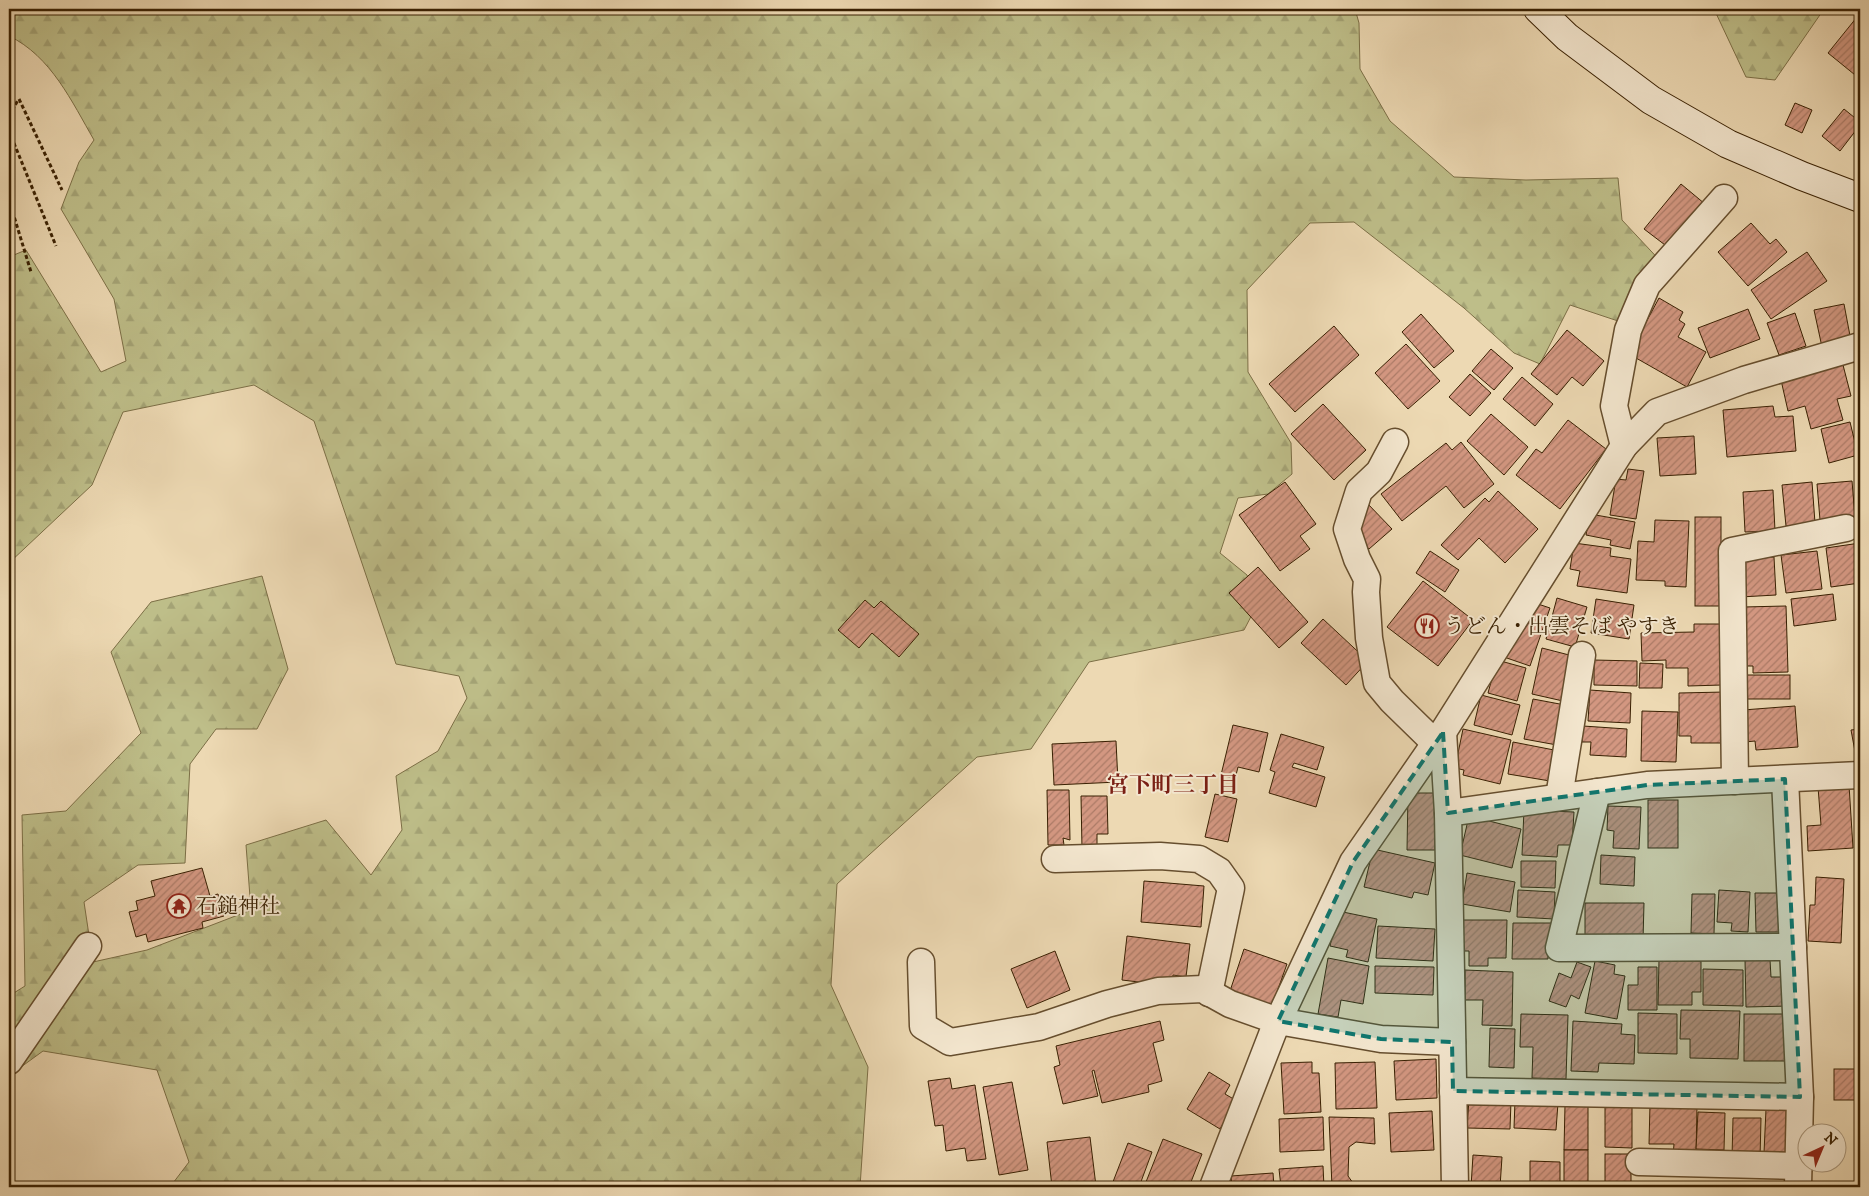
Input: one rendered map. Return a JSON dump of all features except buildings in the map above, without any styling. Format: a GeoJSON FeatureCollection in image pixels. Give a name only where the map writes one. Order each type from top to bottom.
{"type":"FeatureCollection","features":[{"type":"Feature","properties":{"kind":"street"},"geometry":{"type":"LineString","coordinates":[[1538,9],[1567,36],[1651,100],[1728,144],[1802,176],[1860,198]]}},
{"type":"Feature","properties":{"kind":"street"},"geometry":{"type":"LineString","coordinates":[[1624,446],[1614,406],[1628,330],[1647,285],[1724,198]]}},
{"type":"Feature","properties":{"kind":"street"},"geometry":{"type":"LineString","coordinates":[[1213,1187],[1278,1021],[1353,862],[1439,737],[1624,446],[1657,412],[1744,380],[1860,346]]}},
{"type":"Feature","properties":{"kind":"street"},"geometry":{"type":"LineString","coordinates":[[1395,442],[1378,472],[1359,492],[1347,529],[1357,559],[1367,579],[1369,638],[1377,683],[1392,701],[1439,737],[1448,813],[1455,1187]]}},
{"type":"Feature","properties":{"kind":"street"},"geometry":{"type":"LineString","coordinates":[[1735,781],[1732,551],[1846,528]]}},
{"type":"Feature","properties":{"kind":"street"},"geometry":{"type":"LineString","coordinates":[[1559,797],[1582,655]]}},
{"type":"Feature","properties":{"kind":"street"},"geometry":{"type":"LineString","coordinates":[[1448,813],[1648,785],[1860,775]]}},
{"type":"Feature","properties":{"kind":"street"},"geometry":{"type":"LineString","coordinates":[[1639,1162],[1799,1176],[1800,1097],[1785,779]]}},
{"type":"Feature","properties":{"kind":"street"},"geometry":{"type":"LineString","coordinates":[[1596,792],[1559,948],[1792,947]]}},
{"type":"Feature","properties":{"kind":"street"},"geometry":{"type":"LineString","coordinates":[[1055,860],[1170,857],[1199,859],[1219,871],[1231,888],[1210,993]]}},
{"type":"Feature","properties":{"kind":"street"},"geometry":{"type":"LineString","coordinates":[[9,1061],[88,946]]}},
{"type":"Feature","properties":{"kind":"street"},"geometry":{"type":"LineString","coordinates":[[921,962],[923,1026],[950,1042],[1039,1027],[1107,1004],[1158,992],[1203,989],[1230,1004],[1278,1021],[1381,1039],[1452,1042]]}},
{"type":"Feature","properties":{"kind":"street"},"geometry":{"type":"LineString","coordinates":[[1453,1091],[1800,1097]]}},
{"type":"Feature","properties":{"kind":"path"},"geometry":{"type":"LineString","coordinates":[[9,116],[19,99],[62,190]]}},
{"type":"Feature","properties":{"kind":"path"},"geometry":{"type":"LineString","coordinates":[[9,131],[56,246]]}},
{"type":"Feature","properties":{"kind":"path"},"geometry":{"type":"LineString","coordinates":[[9,206],[13,213],[31,272]]}},
{"type":"Feature","properties":{"kind":"highlighted area"},"geometry":{"type":"Polygon","coordinates":[[[1443,732],[1448,813],[1647,785],[1785,779],[1800,1097],[1453,1091],[1452,1042],[1381,1039],[1278,1021],[1353,862],[1443,732]]]}},
{"type":"Feature","properties":{"kind":"green space"},"geometry":{"type":"Polygon","coordinates":[[[9,9],[1355,9],[1359,23],[1360,69],[1390,121],[1454,177],[1526,180],[1618,178],[1622,220],[1665,266],[1636,327],[1570,305],[1540,364],[1514,353],[1464,308],[1354,222],[1310,223],[1247,290],[1248,372],[1291,443],[1292,474],[1268,494],[1238,498],[1220,553],[1247,575],[1257,605],[1244,630],[1089,662],[1031,749],[977,757],[837,884],[831,985],[868,1067],[860,1187],[170,1187],[189,1162],[157,1070],[43,1051],[10,1075],[9,1072],[9,996],[25,986],[22,815],[66,811],[141,733],[111,652],[151,602],[262,576],[288,669],[257,729],[216,729],[190,764],[185,863],[138,865],[84,902],[93,962],[147,950],[251,910],[246,845],[326,820],[371,875],[402,830],[396,776],[438,751],[467,698],[459,676],[396,664],[314,421],[254,385],[123,412],[92,485],[9,563],[9,257],[26,250],[101,372],[126,361],[114,299],[61,209],[79,162],[94,140],[69,96],[49,68],[37,55],[9,36],[9,9]]]}},
{"type":"Feature","properties":{"kind":"green space"},"geometry":{"type":"Polygon","coordinates":[[[1714,9],[1824,9],[1775,80],[1746,77],[1714,9]]]}},
{"type":"Feature","properties":{"kind":"place","name":"うどん・出雲そば やすき"},"geometry":{"type":"Point","coordinates":[1427,626]}},
{"type":"Feature","properties":{"kind":"place","name":"石鎚神社"},"geometry":{"type":"Point","coordinates":[179,906]}},
{"type":"Feature","properties":{"kind":"district","name":"宮下町三丁目"},"geometry":{"type":"Point","coordinates":[1173,784]}}]}
